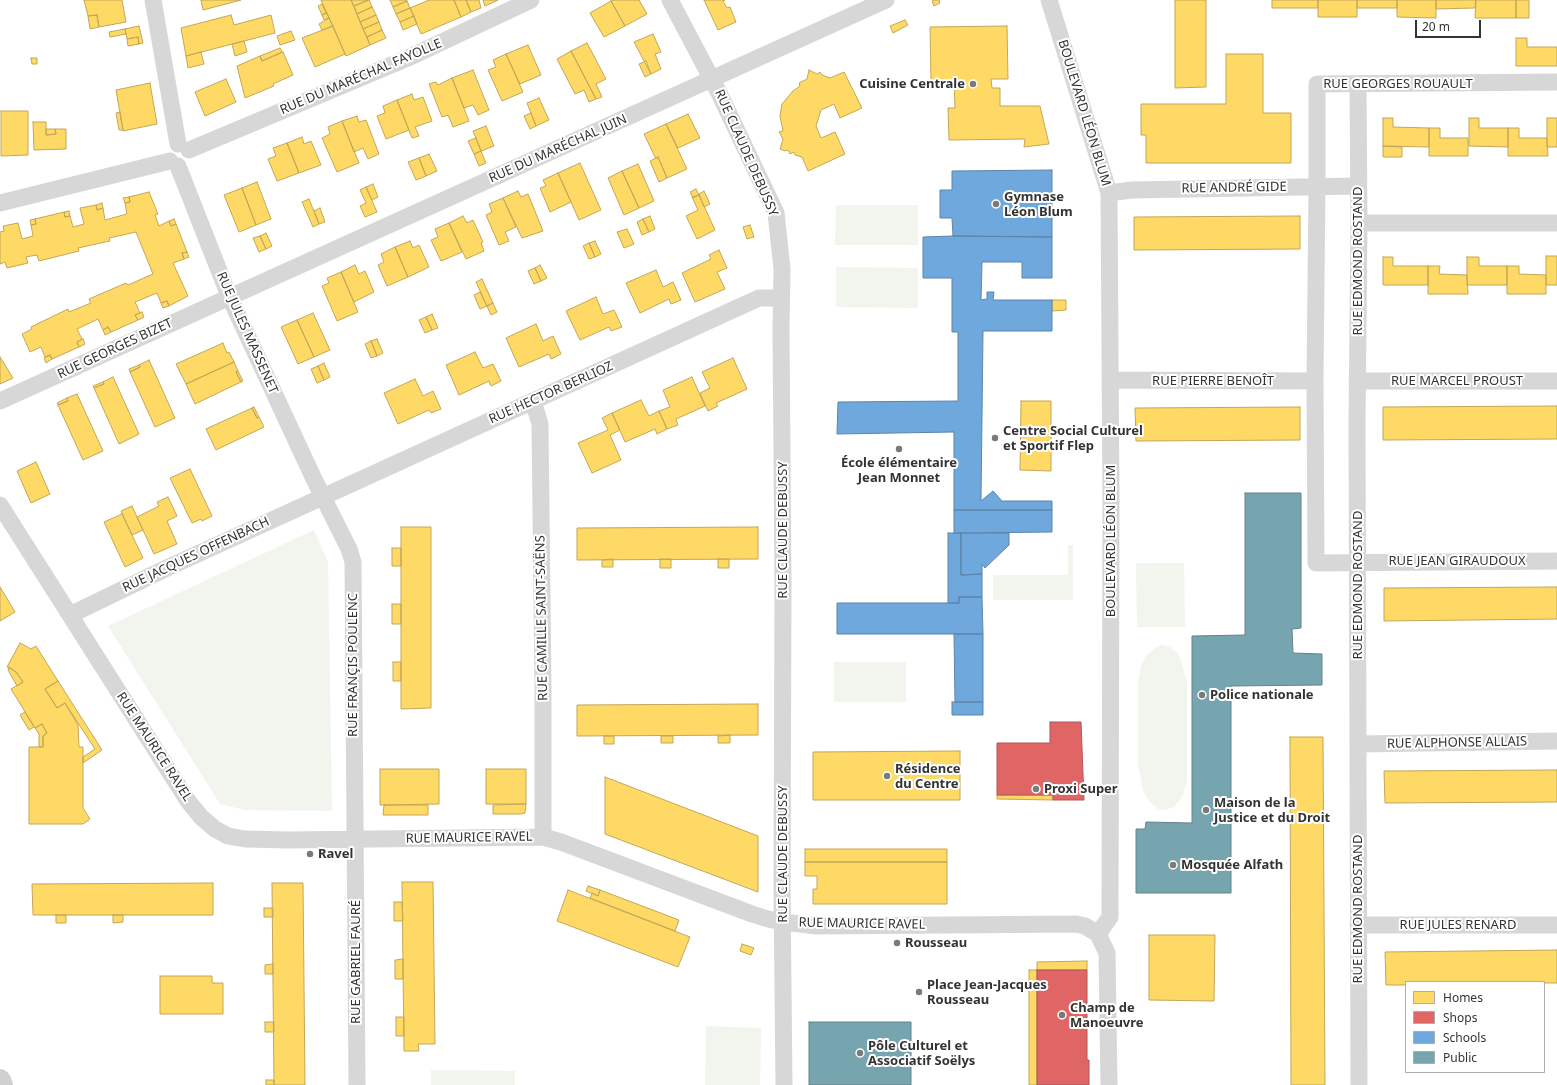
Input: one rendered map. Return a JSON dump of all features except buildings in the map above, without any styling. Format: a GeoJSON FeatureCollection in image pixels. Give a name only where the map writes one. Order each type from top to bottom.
{"type":"FeatureCollection","features":[{"type":"Feature","properties":{"kind":"street"},"geometry":{"type":"LineString","coordinates":[[0,203],[174,164],[168,155],[170,149],[184,147],[153,0]]}},
{"type":"Feature","properties":{"kind":"street","name":"RUE DU MARÉCHAL FAYOLLE"},"geometry":{"type":"LineString","coordinates":[[184,147],[408,58],[532,0]]}},
{"type":"Feature","properties":{"kind":"street","name":"RUE CLAUDE DEBUSSY"},"geometry":{"type":"LineString","coordinates":[[670,0],[712,78],[776,213],[782,269],[784,1085]]}},
{"type":"Feature","properties":{"kind":"street","name":"RUE DU MARÉCHAL JUIN"},"geometry":{"type":"LineString","coordinates":[[230,296],[886,0]]}},
{"type":"Feature","properties":{"kind":"street","name":"BOULEVARD LÉON BLUM"},"geometry":{"type":"LineString","coordinates":[[1049,0],[1109,193],[1111,380],[1110,917],[1098,934]]}},
{"type":"Feature","properties":{"kind":"street","name":"RUE GEORGES ROUAULT"},"geometry":{"type":"LineString","coordinates":[[1317,186],[1316,84],[1557,82]]}},
{"type":"Feature","properties":{"kind":"street","name":"RUE EDMOND ROSTAND"},"geometry":{"type":"LineString","coordinates":[[1358,84],[1359,223],[1357,381],[1359,1085]]}},
{"type":"Feature","properties":{"kind":"street","name":"RUE JULES MASSENET"},"geometry":{"type":"LineString","coordinates":[[174,164],[230,296],[324,497]]}},
{"type":"Feature","properties":{"kind":"street"},"geometry":{"type":"LineString","coordinates":[[1315,381],[1317,186]]}},
{"type":"Feature","properties":{"kind":"street","name":"RUE ANDRÉ GIDE"},"geometry":{"type":"LineString","coordinates":[[1109,193],[1132,190],[1358,186]]}},
{"type":"Feature","properties":{"kind":"street"},"geometry":{"type":"LineString","coordinates":[[1359,223],[1557,224]]}},
{"type":"Feature","properties":{"kind":"street","name":"RUE GEORGES BIZET"},"geometry":{"type":"LineString","coordinates":[[0,401],[230,296]]}},
{"type":"Feature","properties":{"kind":"street","name":"RUE HECTOR BERLIOZ"},"geometry":{"type":"LineString","coordinates":[[324,497],[759,298],[781,298]]}},
{"type":"Feature","properties":{"kind":"street","name":"RUE PIERRE BENOÎT"},"geometry":{"type":"LineString","coordinates":[[1111,380],[1315,381]]}},
{"type":"Feature","properties":{"kind":"street","name":"RUE JEAN GIRAUDOUX"},"geometry":{"type":"LineString","coordinates":[[1315,381],[1316,563],[1557,561]]}},
{"type":"Feature","properties":{"kind":"street","name":"RUE MARCEL PROUST"},"geometry":{"type":"LineString","coordinates":[[1357,381],[1557,381]]}},
{"type":"Feature","properties":{"kind":"street","name":"RUE CAMILLE SAINT-SAËNS"},"geometry":{"type":"LineString","coordinates":[[533,401],[540,424],[543,837]]}},
{"type":"Feature","properties":{"kind":"street","name":"RUE JACQUES OFFENBACH"},"geometry":{"type":"LineString","coordinates":[[70,615],[169,566],[324,497]]}},
{"type":"Feature","properties":{"kind":"street","name":"RUE FRANÇIS POULENC"},"geometry":{"type":"LineString","coordinates":[[324,497],[349,550],[353,562],[355,840]]}},
{"type":"Feature","properties":{"kind":"street","name":"RUE MAURICE RAVEL"},"geometry":{"type":"LineString","coordinates":[[0,504],[188,801],[201,817],[215,829],[228,836],[245,839],[355,840],[543,837],[561,842],[752,914],[783,922],[816,926],[1076,924],[1085,926],[1098,934]]}},
{"type":"Feature","properties":{"kind":"street","name":"RUE ALPHONSE ALLAIS"},"geometry":{"type":"LineString","coordinates":[[1358,744],[1557,741]]}},
{"type":"Feature","properties":{"kind":"street","name":"RUE GABRIEL FAURÉ"},"geometry":{"type":"LineString","coordinates":[[355,840],[357,1085]]}},
{"type":"Feature","properties":{"kind":"street","name":"RUE JULES RENARD"},"geometry":{"type":"LineString","coordinates":[[1358,926],[1557,925]]}},
{"type":"Feature","properties":{"kind":"street"},"geometry":{"type":"LineString","coordinates":[[1098,934],[1105,946],[1108,962],[1109,1085]]}},
{"type":"Feature","properties":{"kind":"street"},"geometry":{"type":"LineString","coordinates":[[0,1080],[2,1085]]}},
{"type":"Feature","properties":{"kind":"shaded area"},"geometry":{"type":"Polygon","coordinates":[[[836,205],[918,205],[918,245],[835,245],[836,205]]]}},
{"type":"Feature","properties":{"kind":"shaded area"},"geometry":{"type":"Polygon","coordinates":[[[836,267],[918,268],[918,308],[836,307],[836,267]]]}},
{"type":"Feature","properties":{"kind":"shaded area"},"geometry":{"type":"Polygon","coordinates":[[[314,530],[328,562],[332,811],[245,810],[220,804],[108,626],[314,530]]]}},
{"type":"Feature","properties":{"kind":"shaded area"},"geometry":{"type":"Polygon","coordinates":[[[1068,545],[1073,545],[1073,600],[993,600],[993,575],[1068,575],[1068,545]]]}},
{"type":"Feature","properties":{"kind":"shaded area"},"geometry":{"type":"Polygon","coordinates":[[[1136,563],[1184,563],[1185,627],[1137,627],[1136,563]]]}},
{"type":"Feature","properties":{"kind":"shaded area"},"geometry":{"type":"Polygon","coordinates":[[[1161,645],[1170,647],[1177,652],[1182,663],[1187,683],[1187,779],[1183,796],[1174,807],[1164,810],[1158,809],[1148,800],[1143,790],[1138,764],[1138,683],[1141,666],[1147,655],[1161,645]]]}},
{"type":"Feature","properties":{"kind":"shaded area"},"geometry":{"type":"Polygon","coordinates":[[[834,662],[906,662],[906,702],[834,702],[834,662]]]}},
{"type":"Feature","properties":{"kind":"shaded area"},"geometry":{"type":"Polygon","coordinates":[[[706,1026],[761,1028],[760,1085],[705,1085],[706,1026]]]}},
{"type":"Feature","properties":{"kind":"shaded area"},"geometry":{"type":"Polygon","coordinates":[[[431,1070],[515,1071],[515,1085],[431,1085],[431,1070]]]}},
{"type":"Feature","properties":{"kind":"place","name":"Cuisine Centrale"},"geometry":{"type":"Point","coordinates":[973,84]}},
{"type":"Feature","properties":{"kind":"place","name":"Gymnase Léon Blum"},"geometry":{"type":"Point","coordinates":[996,204]}},
{"type":"Feature","properties":{"kind":"place","name":"Centre Social Culturel et Sportif Flep"},"geometry":{"type":"Point","coordinates":[995,438]}},
{"type":"Feature","properties":{"kind":"place","name":"École élémentaire Jean Monnet"},"geometry":{"type":"Point","coordinates":[899,449]}},
{"type":"Feature","properties":{"kind":"place","name":"Police nationale"},"geometry":{"type":"Point","coordinates":[1202,695]}},
{"type":"Feature","properties":{"kind":"place","name":"Résidence du Centre"},"geometry":{"type":"Point","coordinates":[887,776]}},
{"type":"Feature","properties":{"kind":"place","name":"Proxi Super"},"geometry":{"type":"Point","coordinates":[1036,789]}},
{"type":"Feature","properties":{"kind":"place","name":"Maison de la Justice et du Droit"},"geometry":{"type":"Point","coordinates":[1206,810]}},
{"type":"Feature","properties":{"kind":"place","name":"Ravel"},"geometry":{"type":"Point","coordinates":[310,854]}},
{"type":"Feature","properties":{"kind":"place","name":"Mosquée Alfath"},"geometry":{"type":"Point","coordinates":[1173,865]}},
{"type":"Feature","properties":{"kind":"place","name":"Rousseau"},"geometry":{"type":"Point","coordinates":[897,943]}},
{"type":"Feature","properties":{"kind":"place","name":"Place Jean-Jacques Rousseau"},"geometry":{"type":"Point","coordinates":[919,992]}},
{"type":"Feature","properties":{"kind":"place","name":"Champ de Manoeuvre"},"geometry":{"type":"Point","coordinates":[1062,1015]}},
{"type":"Feature","properties":{"kind":"place","name":"Pôle Culturel et Associatif Soëlys"},"geometry":{"type":"Point","coordinates":[860,1053]}}]}
